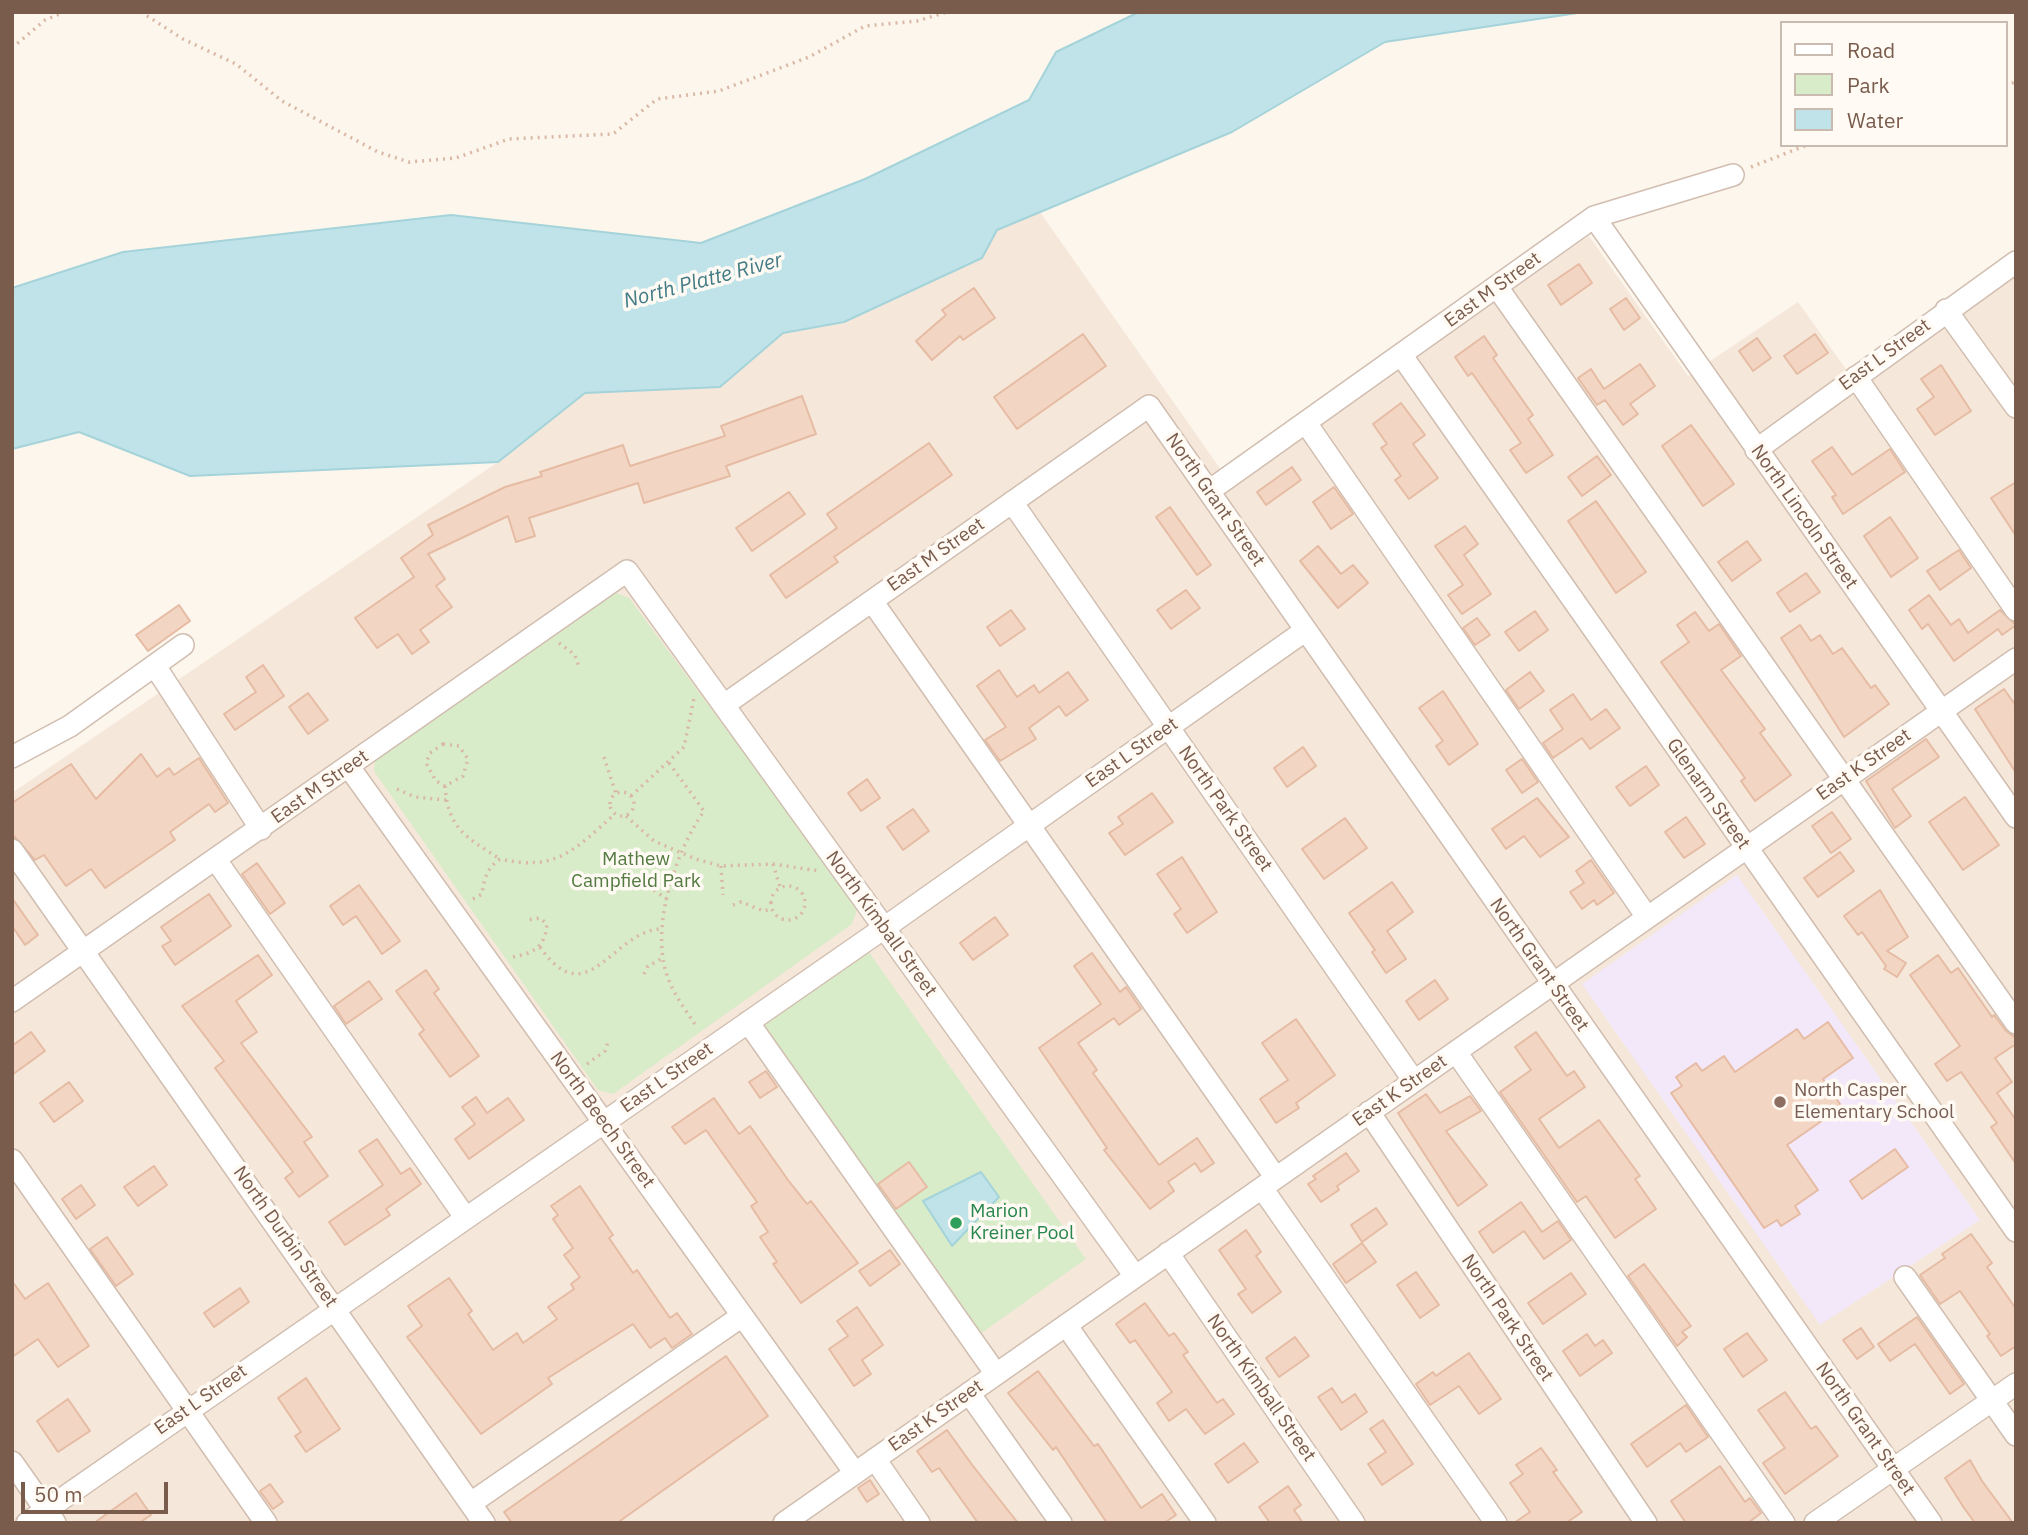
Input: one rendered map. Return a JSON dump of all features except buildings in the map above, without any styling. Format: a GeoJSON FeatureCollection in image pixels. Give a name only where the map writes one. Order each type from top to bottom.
{"type":"FeatureCollection","features":[{"type":"Feature","properties":{"kind":"street","name":"East M Street"},"geometry":{"type":"LineString","coordinates":[[1209,491],[1402,356],[1594,216],[1733,174]]}},
{"type":"Feature","properties":{"kind":"street","name":"North Lincoln Street"},"geometry":{"type":"LineString","coordinates":[[1594,216],[2016,817]]}},
{"type":"Feature","properties":{"kind":"street","name":"East L Street"},"geometry":{"type":"LineString","coordinates":[[1756,450],[1946,310],[2016,262]]}},
{"type":"Feature","properties":{"kind":"street"},"geometry":{"type":"LineString","coordinates":[[1497,287],[2016,1023]]}},
{"type":"Feature","properties":{"kind":"street"},"geometry":{"type":"LineString","coordinates":[[1946,310],[2016,407]]}},
{"type":"Feature","properties":{"kind":"street","name":"Glenarm Street"},"geometry":{"type":"LineString","coordinates":[[1402,356],[2016,1231]]}},
{"type":"Feature","properties":{"kind":"street"},"geometry":{"type":"LineString","coordinates":[[1856,377],[2016,610]]}},
{"type":"Feature","properties":{"kind":"street","name":"East M Street"},"geometry":{"type":"LineString","coordinates":[[724,705],[1149,406]]}},
{"type":"Feature","properties":{"kind":"street","name":"North Grant Street"},"geometry":{"type":"LineString","coordinates":[[1149,406],[1931,1523]]}},
{"type":"Feature","properties":{"kind":"street"},"geometry":{"type":"LineString","coordinates":[[1306,423],[1647,917]]}},
{"type":"Feature","properties":{"kind":"street","name":"North Park Street"},"geometry":{"type":"LineString","coordinates":[[1012,502],[1414,1081]]}},
{"type":"Feature","properties":{"kind":"street","name":"East M Street"},"geometry":{"type":"LineString","coordinates":[[12,1002],[627,571]]}},
{"type":"Feature","properties":{"kind":"street","name":"North Kimball Street"},"geometry":{"type":"LineString","coordinates":[[627,571],[1135,1276]]}},
{"type":"Feature","properties":{"kind":"street"},"geometry":{"type":"LineString","coordinates":[[872,601],[1029,826],[1496,1523]]}},
{"type":"Feature","properties":{"kind":"street","name":"East L Street"},"geometry":{"type":"LineString","coordinates":[[27,1523],[50,1516],[187,1410],[884,928],[1306,630]]}},
{"type":"Feature","properties":{"kind":"street"},"geometry":{"type":"LineString","coordinates":[[12,757],[70,726],[183,645]]}},
{"type":"Feature","properties":{"kind":"street","name":"East K Street"},"geometry":{"type":"LineString","coordinates":[[784,1523],[2016,659]]}},
{"type":"Feature","properties":{"kind":"street"},"geometry":{"type":"LineString","coordinates":[[155,666],[261,829]]}},
{"type":"Feature","properties":{"kind":"street","name":"North Beech Street"},"geometry":{"type":"LineString","coordinates":[[349,767],[855,1473]]}},
{"type":"Feature","properties":{"kind":"street","name":"North Durbin Street"},"geometry":{"type":"LineString","coordinates":[[12,850],[484,1523]]}},
{"type":"Feature","properties":{"kind":"street"},"geometry":{"type":"LineString","coordinates":[[216,860],[465,1217]]}},
{"type":"Feature","properties":{"kind":"street"},"geometry":{"type":"LineString","coordinates":[[748,1022],[996,1374]]}},
{"type":"Feature","properties":{"kind":"street"},"geometry":{"type":"LineString","coordinates":[[1455,1052],[1784,1523]]}},
{"type":"Feature","properties":{"kind":"street","name":"North Park Street"},"geometry":{"type":"LineString","coordinates":[[1369,1112],[1646,1523]]}},
{"type":"Feature","properties":{"kind":"street"},"geometry":{"type":"LineString","coordinates":[[12,1160],[266,1523]]}},
{"type":"Feature","properties":{"kind":"street","name":"North Kimball Street"},"geometry":{"type":"LineString","coordinates":[[1168,1253],[1354,1523]]}},
{"type":"Feature","properties":{"kind":"street"},"geometry":{"type":"LineString","coordinates":[[1905,1277],[2016,1435]]}},
{"type":"Feature","properties":{"kind":"street"},"geometry":{"type":"LineString","coordinates":[[471,1503],[743,1316]]}},
{"type":"Feature","properties":{"kind":"street"},"geometry":{"type":"LineString","coordinates":[[1066,1325],[1205,1523]]}},
{"type":"Feature","properties":{"kind":"street"},"geometry":{"type":"LineString","coordinates":[[1815,1523],[2016,1384]]}},
{"type":"Feature","properties":{"kind":"street"},"geometry":{"type":"LineString","coordinates":[[969,1393],[1061,1523]]}},
{"type":"Feature","properties":{"kind":"street"},"geometry":{"type":"LineString","coordinates":[[875,1459],[919,1523]]}},
{"type":"Feature","properties":{"kind":"street"},"geometry":{"type":"LineString","coordinates":[[12,1462],[50,1516]]}},
{"type":"Feature","properties":{"kind":"path"},"geometry":{"type":"LineString","coordinates":[[12,48],[45,20],[64,12]]}},
{"type":"Feature","properties":{"kind":"path"},"geometry":{"type":"LineString","coordinates":[[141,12],[183,38],[236,64],[282,101],[378,152],[409,162],[456,158],[509,139],[613,134],[657,99],[719,91],[809,57],[865,26],[917,21],[947,12]]}},
{"type":"Feature","properties":{"kind":"path"},"geometry":{"type":"LineString","coordinates":[[1733,174],[1802,147]]}},
{"type":"Feature","properties":{"kind":"path"},"geometry":{"type":"LineString","coordinates":[[558,643],[575,655],[579,667]]}},
{"type":"Feature","properties":{"kind":"path"},"geometry":{"type":"LineString","coordinates":[[616,794],[631,796],[684,747],[694,698]]}},
{"type":"Feature","properties":{"kind":"path"},"geometry":{"type":"LineString","coordinates":[[443,744],[459,746],[468,759],[463,776],[445,786],[436,781],[426,763],[430,753],[443,744]]}},
{"type":"Feature","properties":{"kind":"path"},"geometry":{"type":"LineString","coordinates":[[604,757],[616,794],[610,804],[615,814]]}},
{"type":"Feature","properties":{"kind":"path"},"geometry":{"type":"LineString","coordinates":[[669,763],[704,811],[680,852],[662,929],[663,958],[675,993],[696,1026]]}},
{"type":"Feature","properties":{"kind":"path"},"geometry":{"type":"LineString","coordinates":[[445,786],[446,800],[455,825],[469,839],[500,859],[533,863],[568,855],[615,814]]}},
{"type":"Feature","properties":{"kind":"path"},"geometry":{"type":"LineString","coordinates":[[397,789],[415,797],[446,800]]}},
{"type":"Feature","properties":{"kind":"path"},"geometry":{"type":"LineString","coordinates":[[626,816],[634,807],[631,796]]}},
{"type":"Feature","properties":{"kind":"path"},"geometry":{"type":"LineString","coordinates":[[615,814],[626,816],[654,841],[721,866],[773,864],[823,872]]}},
{"type":"Feature","properties":{"kind":"path"},"geometry":{"type":"LineString","coordinates":[[473,900],[482,894],[488,872],[500,859]]}},
{"type":"Feature","properties":{"kind":"path"},"geometry":{"type":"LineString","coordinates":[[773,864],[780,887]]}},
{"type":"Feature","properties":{"kind":"path"},"geometry":{"type":"LineString","coordinates":[[721,866],[723,895]]}},
{"type":"Feature","properties":{"kind":"path"},"geometry":{"type":"LineString","coordinates":[[780,887],[801,890],[807,904],[799,917],[785,921],[772,909],[769,903],[774,890],[780,887]]}},
{"type":"Feature","properties":{"kind":"path"},"geometry":{"type":"LineString","coordinates":[[654,890],[668,900]]}},
{"type":"Feature","properties":{"kind":"path"},"geometry":{"type":"LineString","coordinates":[[733,905],[741,902],[764,911],[772,909]]}},
{"type":"Feature","properties":{"kind":"path"},"geometry":{"type":"LineString","coordinates":[[513,957],[530,953],[540,947],[546,936],[547,924],[540,918],[527,920]]}},
{"type":"Feature","properties":{"kind":"path"},"geometry":{"type":"LineString","coordinates":[[540,947],[554,966],[566,973],[578,973],[606,963],[639,933],[662,929]]}},
{"type":"Feature","properties":{"kind":"path"},"geometry":{"type":"LineString","coordinates":[[644,974],[648,966],[663,958]]}},
{"type":"Feature","properties":{"kind":"path"},"geometry":{"type":"LineString","coordinates":[[587,1064],[605,1051],[608,1042]]}},
{"type":"Feature","properties":{"kind":"shaded area"},"geometry":{"type":"Polygon","coordinates":[[[1040,212],[1231,484],[1589,236],[1688,376],[1798,302],[1858,386],[2016,272],[2016,1523],[12,1523],[12,793],[498,462],[585,393],[720,386],[783,333],[844,322],[997,230],[1040,212]]]}},
{"type":"Feature","properties":{"kind":"shaded area","name":"North Casper Elementary School"},"geometry":{"type":"Polygon","coordinates":[[[1737,875],[1980,1220],[1820,1325],[1582,984],[1737,875]]]}},
{"type":"Feature","properties":{"kind":"green space","name":"Mathew Campfield Park"},"geometry":{"type":"Polygon","coordinates":[[[616,593],[629,598],[858,907],[852,924],[613,1094],[598,1090],[374,771],[375,761],[616,593]]]}},
{"type":"Feature","properties":{"kind":"green space","name":"Marion Kreiner Pool"},"geometry":{"type":"Polygon","coordinates":[[[868,951],[1086,1259],[977,1336],[759,1028],[868,951]]]}},
{"type":"Feature","properties":{"kind":"water","name":"North Platte River"},"geometry":{"type":"Polygon","coordinates":[[[1139,12],[1584,12],[1385,42],[1232,132],[997,230],[982,258],[844,322],[783,333],[720,387],[585,393],[498,462],[190,476],[79,432],[12,449],[12,288],[123,252],[451,215],[701,243],[865,179],[1029,100],[1056,52],[1139,12]]]}},
{"type":"Feature","properties":{"kind":"water","name":"Marion Kreiner Pool"},"geometry":{"type":"Polygon","coordinates":[[[981,1172],[999,1197],[952,1246],[923,1201],[981,1172]]]}},
{"type":"Feature","properties":{"kind":"place","name":"North Casper Elementary School"},"geometry":{"type":"Point","coordinates":[1780,1102]}},
{"type":"Feature","properties":{"kind":"place","name":"Marion Kreiner Pool"},"geometry":{"type":"Point","coordinates":[956,1223]}}]}
